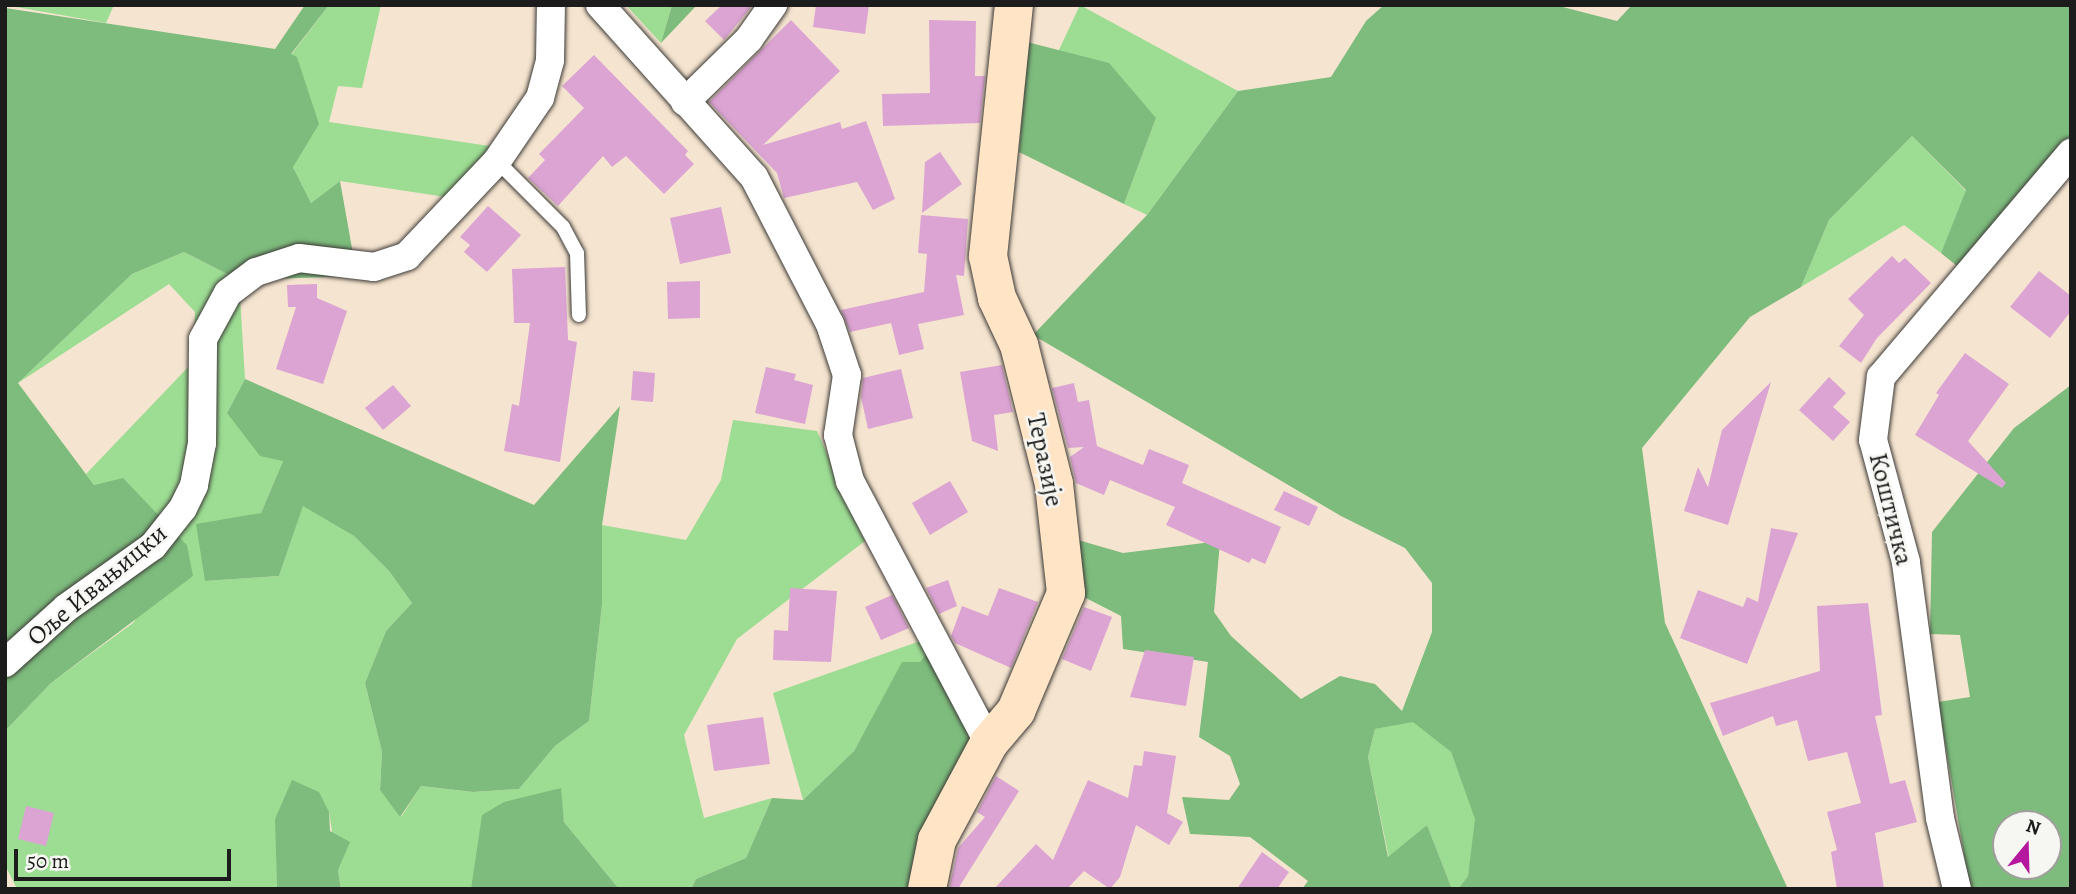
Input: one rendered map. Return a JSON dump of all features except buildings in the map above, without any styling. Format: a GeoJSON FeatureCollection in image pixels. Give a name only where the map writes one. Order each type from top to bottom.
{"type":"FeatureCollection","features":[{"type":"Feature","properties":{"kind":"street","name":"Оље Ивањицки"},"geometry":{"type":"LineString","coordinates":[[5,663],[66,608],[153,546],[183,508],[194,485],[202,443],[203,339],[228,293],[256,272],[299,258],[374,267],[398,262],[497,161],[529,117],[547,81],[551,5]]}},
{"type":"Feature","properties":{"kind":"street"},"geometry":{"type":"LineString","coordinates":[[600,5],[754,177],[830,324],[847,375],[838,435],[850,481],[989,743]]}},
{"type":"Feature","properties":{"kind":"street"},"geometry":{"type":"LineString","coordinates":[[685,102],[749,39],[773,5]]}},
{"type":"Feature","properties":{"kind":"street","name":"Теразије"},"geometry":{"type":"LineString","coordinates":[[927,889],[937,840],[989,743],[1016,711],[1066,593],[1054,484],[1020,345],[997,298],[988,256],[1014,5]]}},
{"type":"Feature","properties":{"kind":"street","name":"Коштичка"},"geometry":{"type":"LineString","coordinates":[[1957,889],[1940,818],[1906,562],[1873,440],[1881,377],[2071,153]]}},
{"type":"Feature","properties":{"kind":"lane"},"geometry":{"type":"LineString","coordinates":[[497,161],[563,227],[577,253],[579,315]]}},
{"type":"Feature","properties":{"kind":"green space"},"geometry":{"type":"Polygon","coordinates":[[[5,5],[114,5],[106,23],[5,5]]]}},
{"type":"Feature","properties":{"kind":"green space"},"geometry":{"type":"Polygon","coordinates":[[[305,5],[329,5],[291,54],[297,57],[319,124],[293,167],[311,203],[340,181],[357,276],[239,280],[184,252],[132,274],[18,383],[94,485],[123,478],[187,545],[193,576],[51,683],[5,731],[5,8],[275,49],[305,5]]]}},
{"type":"Feature","properties":{"kind":"green space"},"geometry":{"type":"Polygon","coordinates":[[[329,5],[381,5],[362,88],[338,86],[329,122],[496,147],[459,199],[340,181],[311,203],[293,167],[291,55],[329,5]]]}},
{"type":"Feature","properties":{"kind":"green space"},"geometry":{"type":"Polygon","coordinates":[[[626,5],[672,5],[661,43],[626,5]]]}},
{"type":"Feature","properties":{"kind":"green space"},"geometry":{"type":"Polygon","coordinates":[[[672,5],[697,5],[661,43],[672,5]]]}},
{"type":"Feature","properties":{"kind":"green space"},"geometry":{"type":"Polygon","coordinates":[[[1080,5],[1238,91],[1147,215],[1124,204],[1156,118],[1058,52],[1080,5]]]}},
{"type":"Feature","properties":{"kind":"green space"},"geometry":{"type":"Polygon","coordinates":[[[1384,5],[1555,5],[1617,21],[1632,5],[2071,5],[2071,167],[1979,284],[1941,253],[1966,190],[1912,136],[1829,220],[1801,287],[1750,317],[1642,448],[1665,623],[1788,889],[1458,889],[1468,876],[1475,819],[1451,752],[1413,722],[1375,729],[1368,757],[1388,857],[1427,825],[1452,889],[1302,889],[1308,881],[1250,837],[1190,834],[1182,797],[1229,800],[1240,784],[1230,756],[1199,737],[1208,662],[1123,649],[1121,616],[1082,596],[1078,540],[1123,553],[1220,541],[1214,612],[1231,636],[1301,699],[1340,676],[1375,684],[1402,711],[1432,632],[1432,583],[1405,548],[1341,516],[1033,335],[1147,215],[1238,91],[1331,77],[1366,21],[1384,5]]]}},
{"type":"Feature","properties":{"kind":"green space"},"geometry":{"type":"Polygon","coordinates":[[[1027,42],[1109,63],[1156,118],[1124,204],[1019,152],[1027,42]]]}},
{"type":"Feature","properties":{"kind":"green space"},"geometry":{"type":"Polygon","coordinates":[[[1912,136],[1966,191],[1941,253],[1904,225],[1801,287],[1829,220],[1912,136]]]}},
{"type":"Feature","properties":{"kind":"green space"},"geometry":{"type":"Polygon","coordinates":[[[184,252],[239,280],[245,379],[227,413],[283,461],[261,513],[205,581],[279,576],[303,505],[354,536],[389,571],[412,603],[386,631],[365,683],[382,752],[380,790],[401,817],[421,786],[473,792],[519,789],[555,746],[589,721],[602,605],[602,525],[686,540],[721,480],[733,420],[817,431],[865,541],[737,639],[684,735],[704,818],[772,798],[746,858],[696,879],[691,889],[619,889],[564,822],[560,788],[475,874],[471,889],[341,889],[329,812],[276,819],[277,889],[17,889],[5,865],[5,731],[51,683],[133,623],[187,545],[123,479],[94,485],[86,474],[193,362],[195,312],[169,284],[18,383],[132,274],[184,252]]]}},
{"type":"Feature","properties":{"kind":"green space"},"geometry":{"type":"Polygon","coordinates":[[[245,379],[534,505],[620,406],[602,525],[602,605],[589,721],[555,746],[519,789],[473,792],[421,786],[400,817],[380,790],[382,752],[365,683],[386,631],[412,603],[389,571],[354,536],[303,506],[279,576],[205,581],[196,524],[261,513],[283,461],[260,456],[227,413],[245,379]]]}},
{"type":"Feature","properties":{"kind":"green space"},"geometry":{"type":"Polygon","coordinates":[[[2071,385],[2071,889],[1970,889],[1938,702],[1970,697],[1960,635],[1930,634],[1932,532],[2014,428],[2071,385]]]}},
{"type":"Feature","properties":{"kind":"green space"},"geometry":{"type":"Polygon","coordinates":[[[940,634],[920,662],[902,663],[854,751],[803,800],[773,693],[940,634]]]}},
{"type":"Feature","properties":{"kind":"green space"},"geometry":{"type":"Polygon","coordinates":[[[940,634],[989,721],[939,889],[691,889],[696,879],[746,858],[772,798],[803,800],[854,751],[902,662],[920,662],[940,634]]]}},
{"type":"Feature","properties":{"kind":"green space"},"geometry":{"type":"Polygon","coordinates":[[[1413,721],[1451,752],[1476,819],[1468,876],[1458,889],[1452,889],[1427,825],[1389,858],[1368,757],[1375,729],[1413,721]]]}},
{"type":"Feature","properties":{"kind":"green space"},"geometry":{"type":"Polygon","coordinates":[[[292,780],[319,792],[329,812],[330,831],[350,842],[338,870],[341,889],[277,889],[275,819],[292,780]]]}},
{"type":"Feature","properties":{"kind":"green space"},"geometry":{"type":"Polygon","coordinates":[[[561,788],[564,822],[619,889],[471,889],[482,815],[504,802],[561,788]]]}}]}
